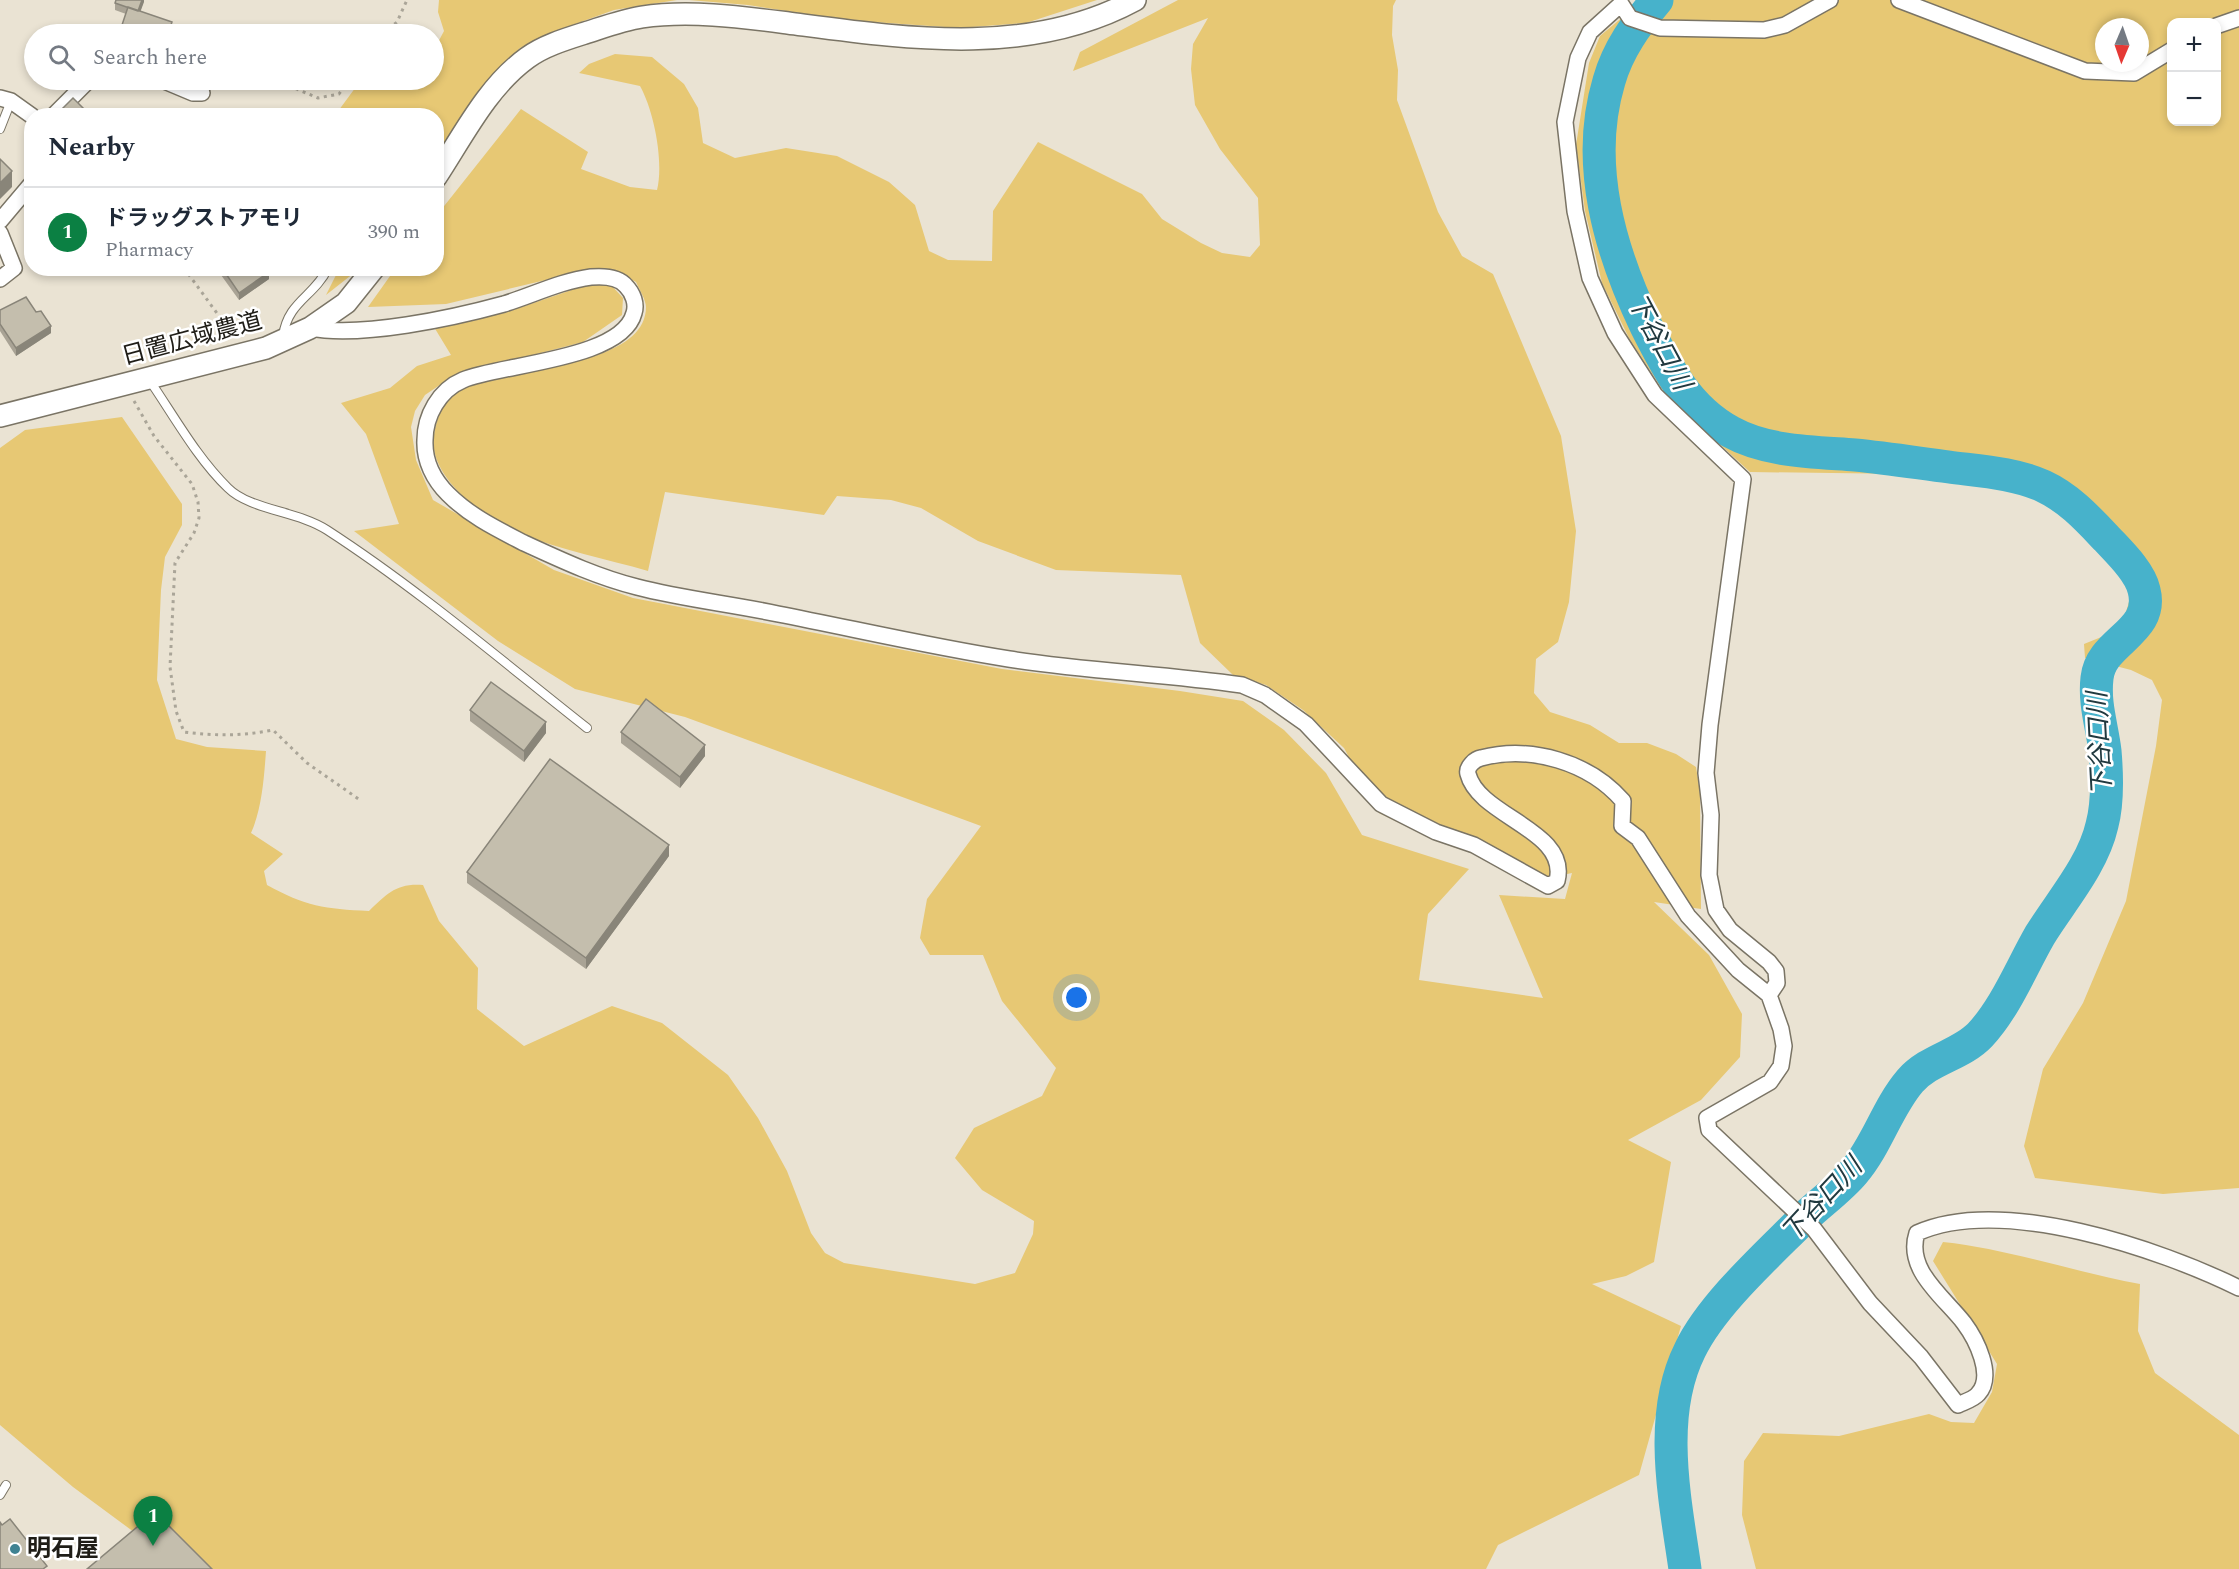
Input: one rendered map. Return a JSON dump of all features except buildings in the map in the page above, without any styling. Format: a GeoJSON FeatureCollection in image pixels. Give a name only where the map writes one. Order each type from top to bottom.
{"type":"FeatureCollection","features":[{"type":"Feature","properties":{"kind":"street"},"geometry":{"type":"LineString","coordinates":[[444,165],[499,84],[528,57],[564,40],[611,24],[644,17],[740,17],[868,33],[997,39],[1050,31],[1113,12],[1135,0]]}},
{"type":"Feature","properties":{"kind":"street"},"geometry":{"type":"LineString","coordinates":[[1769,995],[1777,982],[1776,971],[1769,962],[1730,930],[1716,910],[1709,875],[1711,815],[1706,773],[1710,725],[1743,479],[1655,394],[1615,333],[1590,278],[1575,211],[1565,122],[1578,58],[1590,32],[1621,4],[1630,18],[1660,28],[1764,30],[1785,25],[1830,0]]}},
{"type":"Feature","properties":{"kind":"street"},"geometry":{"type":"LineString","coordinates":[[1899,0],[1987,36],[2085,71],[2134,73],[2167,53]]}},
{"type":"Feature","properties":{"kind":"street"},"geometry":{"type":"LineString","coordinates":[[2221,25],[2239,18]]}},
{"type":"Feature","properties":{"kind":"street"},"geometry":{"type":"LineString","coordinates":[[61,108],[79,90]]}},
{"type":"Feature","properties":{"kind":"street"},"geometry":{"type":"LineString","coordinates":[[186,90],[202,93]]}},
{"type":"Feature","properties":{"kind":"street"},"geometry":{"type":"LineString","coordinates":[[5,100],[24,111]]}},
{"type":"Feature","properties":{"kind":"street"},"geometry":{"type":"LineString","coordinates":[[0,221],[24,192]]}},
{"type":"Feature","properties":{"kind":"street"},"geometry":{"type":"LineString","coordinates":[[0,233],[14,268],[0,279]]}},
{"type":"Feature","properties":{"kind":"street","name":"日置広域農道"},"geometry":{"type":"LineString","coordinates":[[0,416],[203,366],[266,348],[310,328],[345,303],[368,276]]}},
{"type":"Feature","properties":{"kind":"street"},"geometry":{"type":"LineString","coordinates":[[310,328],[332,332],[364,330],[445,317],[504,304],[593,277],[616,278],[628,287],[635,302],[634,317],[620,332],[589,350],[462,380],[444,393],[431,410],[425,430],[424,453],[435,479],[449,495],[485,524],[574,567],[637,587],[1010,659],[1242,685],[1265,695],[1306,724],[1381,804],[1436,832],[1474,845],[1548,886],[1557,881],[1559,873],[1549,849],[1530,829],[1498,810],[1468,774],[1468,768],[1476,759],[1499,753],[1529,753],[1565,762],[1612,789],[1623,801],[1622,826],[1638,838],[1688,916],[1738,970],[1769,995],[1784,1046],[1781,1066],[1770,1082],[1707,1118],[1709,1130],[1788,1207],[1814,1229],[1870,1303],[1921,1356],[1958,1405],[1978,1394],[1985,1380],[1987,1369],[1965,1324],[1934,1291],[1917,1261],[1914,1243],[1917,1233],[1936,1225],[1980,1221],[2029,1222],[2114,1241],[2195,1267],[2239,1288]]}},
{"type":"Feature","properties":{"kind":"lane"},"geometry":{"type":"LineString","coordinates":[[0,116],[5,100]]}},
{"type":"Feature","properties":{"kind":"lane"},"geometry":{"type":"LineString","coordinates":[[0,129],[5,100]]}},
{"type":"Feature","properties":{"kind":"lane"},"geometry":{"type":"LineString","coordinates":[[282,341],[285,319],[300,299],[317,286],[323,276]]}},
{"type":"Feature","properties":{"kind":"lane"},"geometry":{"type":"LineString","coordinates":[[147,378],[229,489],[248,501],[290,512],[324,528],[378,564],[587,728]]}},
{"type":"Feature","properties":{"kind":"lane"},"geometry":{"type":"LineString","coordinates":[[0,1495],[6,1485]]}},
{"type":"Feature","properties":{"kind":"path"},"geometry":{"type":"LineString","coordinates":[[395,24],[407,0]]}},
{"type":"Feature","properties":{"kind":"path"},"geometry":{"type":"LineString","coordinates":[[299,90],[318,98],[339,94],[342,90]]}},
{"type":"Feature","properties":{"kind":"path"},"geometry":{"type":"LineString","coordinates":[[190,276],[230,332],[267,327],[282,341]]}},
{"type":"Feature","properties":{"kind":"path"},"geometry":{"type":"LineString","coordinates":[[124,384],[154,436],[192,484],[198,502],[199,518],[194,533],[175,563],[170,667],[176,711],[184,732],[211,736],[248,735],[273,730],[307,764],[360,800]]}},
{"type":"Feature","properties":{"kind":"shaded area"},"geometry":{"type":"Polygon","coordinates":[[[439,0],[677,0],[614,10],[564,28],[520,48],[479,91],[444,145],[444,108],[340,108],[354,90],[444,90],[444,24],[442,24],[438,12],[439,0]]]}},
{"type":"Feature","properties":{"kind":"shaded area"},"geometry":{"type":"Polygon","coordinates":[[[689,0],[1097,0],[1026,23],[959,28],[845,20],[748,5],[689,0]]]}},
{"type":"Feature","properties":{"kind":"shaded area"},"geometry":{"type":"Polygon","coordinates":[[[1178,0],[1396,0],[1393,6],[1392,35],[1398,70],[1397,100],[1438,212],[1462,256],[1493,274],[1561,436],[1576,531],[1569,602],[1558,642],[1536,659],[1534,693],[1550,712],[1590,725],[1619,743],[1647,743],[1676,754],[1696,767],[1700,792],[1701,909],[1654,902],[1709,955],[1742,1014],[1740,1057],[1701,1100],[1628,1140],[1671,1162],[1654,1262],[1626,1276],[1592,1284],[1681,1326],[1639,1475],[1498,1545],[1486,1569],[184,1569],[73,1487],[0,1425],[0,448],[25,430],[122,417],[182,504],[182,525],[165,557],[161,590],[157,680],[176,739],[207,747],[266,751],[260,803],[251,833],[283,854],[264,871],[267,885],[304,902],[340,909],[369,911],[399,888],[423,885],[439,921],[478,968],[477,1009],[524,1046],[612,1006],[662,1023],[728,1075],[758,1118],[787,1171],[811,1233],[825,1253],[844,1263],[975,1284],[1015,1273],[1033,1234],[1034,1221],[982,1190],[955,1158],[974,1128],[1042,1096],[1056,1068],[1002,1001],[983,955],[930,955],[920,938],[927,899],[981,826],[685,717],[575,689],[498,641],[354,531],[399,524],[366,434],[341,403],[390,388],[417,366],[451,355],[434,327],[504,313],[589,284],[611,285],[623,298],[622,315],[583,342],[453,376],[425,395],[415,411],[411,427],[416,460],[433,500],[554,570],[633,598],[1002,669],[1243,701],[1284,730],[1326,773],[1362,835],[1469,869],[1428,914],[1419,980],[1543,998],[1499,895],[1565,899],[1572,873],[1543,879],[1480,843],[1410,828],[1379,813],[1344,748],[1303,710],[1266,685],[1233,675],[1200,643],[1181,575],[1056,570],[978,541],[921,508],[891,500],[837,496],[824,515],[665,492],[648,571],[552,545],[507,527],[476,508],[449,481],[440,466],[434,451],[434,435],[437,420],[452,395],[464,387],[483,381],[599,355],[623,343],[640,327],[646,307],[636,282],[621,274],[596,268],[446,304],[368,307],[390,276],[444,276],[444,206],[521,109],[588,152],[581,169],[630,187],[657,190],[659,165],[656,137],[650,109],[640,86],[579,73],[589,64],[615,54],[652,57],[684,84],[698,108],[703,143],[735,158],[786,148],[837,156],[889,182],[915,205],[929,251],[948,260],[992,261],[993,211],[1038,142],[1142,194],[1162,219],[1201,243],[1222,253],[1250,257],[1260,245],[1258,198],[1220,149],[1195,105],[1191,69],[1193,44],[1208,18],[1073,71],[1080,52],[1178,0]]]}},
{"type":"Feature","properties":{"kind":"shaded area"},"geometry":{"type":"Polygon","coordinates":[[[1643,0],[2239,0],[2239,1188],[2163,1194],[2035,1178],[2024,1146],[2043,1069],[2083,1003],[2126,901],[2156,746],[2162,700],[2152,680],[2131,670],[2085,658],[2084,644],[2121,629],[2131,595],[2131,551],[2111,531],[2020,488],[1905,474],[1750,472],[1666,395],[1629,338],[1602,283],[1585,211],[1576,145],[1589,63],[1600,36],[1643,0]]]}},
{"type":"Feature","properties":{"kind":"shaded area"},"geometry":{"type":"Polygon","coordinates":[[[336,276],[350,276],[326,295],[336,276]]]}},
{"type":"Feature","properties":{"kind":"shaded area"},"geometry":{"type":"Polygon","coordinates":[[[1943,1242],[2017,1255],[2140,1284],[2138,1331],[2155,1373],[2239,1435],[2239,1569],[1756,1569],[1742,1515],[1744,1461],[1763,1433],[1839,1436],[1929,1414],[1951,1422],[1974,1423],[1992,1392],[1997,1364],[1933,1261],[1943,1242]]]}},
{"type":"Feature","properties":{"kind":"waterway","name":"下谷口川"},"geometry":{"type":"LineString","coordinates":[[1657,0],[1628,38],[1617,58],[1609,81],[1602,112],[1599,144],[1600,175],[1612,237],[1622,268],[1646,326],[1680,386],[1716,423],[1745,439],[1760,444],[1792,450],[1867,456],[1997,473],[2043,486],[2078,510],[2123,557],[2142,583],[2145,605],[2142,617],[2108,654],[2097,678],[2097,697],[2107,779],[2105,807],[2098,840],[2076,882],[2040,935],[1998,1012],[1972,1042],[1926,1067],[1910,1081],[1854,1172],[1755,1266],[1711,1316],[1690,1350],[1680,1375],[1671,1430],[1673,1486],[1685,1569]]}},
{"type":"Feature","properties":{"kind":"place","name":"ドラッグストアモリ"},"geometry":{"type":"Point","coordinates":[153,1546]}},
{"type":"Feature","properties":{"kind":"place","name":"明石屋"},"geometry":{"type":"Point","coordinates":[15,1549]}}]}
